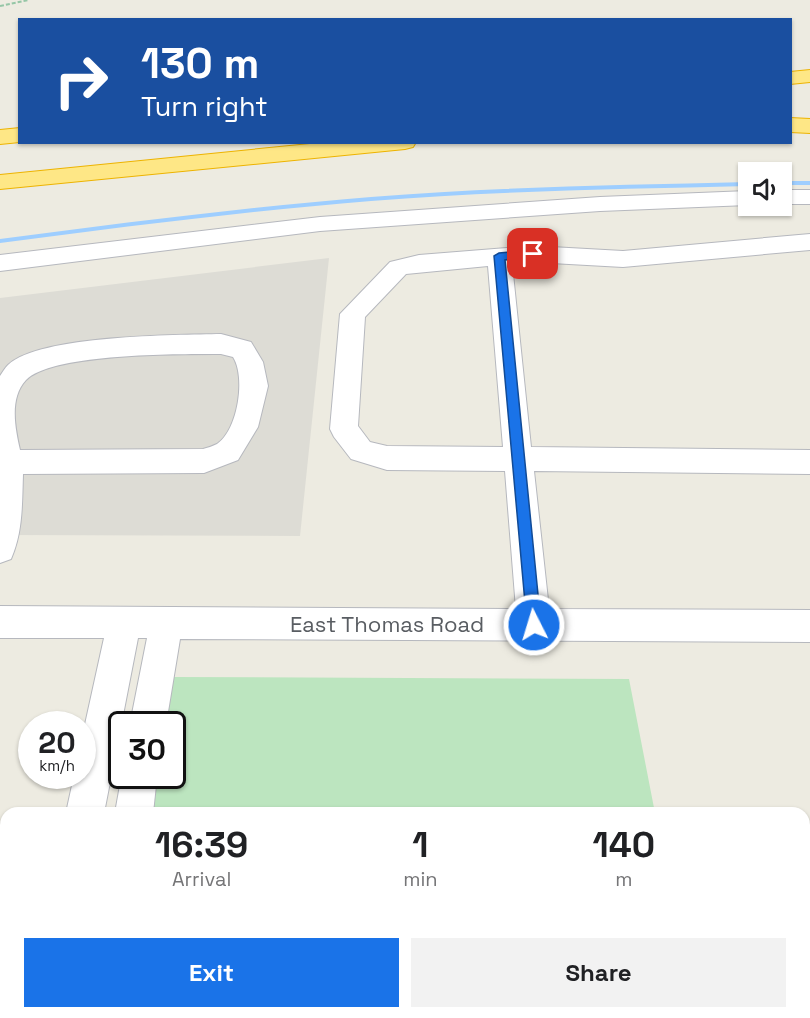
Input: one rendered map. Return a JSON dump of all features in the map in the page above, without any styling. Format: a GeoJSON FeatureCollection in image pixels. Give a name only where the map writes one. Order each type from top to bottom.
{"type":"FeatureCollection","features":[{"type":"Feature","properties":{"kind":"highway"},"geometry":{"type":"LineString","coordinates":[[792,78],[810,78]]}},
{"type":"Feature","properties":{"kind":"highway"},"geometry":{"type":"LineString","coordinates":[[792,118],[810,117]]}},
{"type":"Feature","properties":{"kind":"highway"},"geometry":{"type":"LineString","coordinates":[[792,125],[810,126]]}},
{"type":"Feature","properties":{"kind":"highway"},"geometry":{"type":"LineString","coordinates":[[0,137],[18,135]]}},
{"type":"Feature","properties":{"kind":"highway"},"geometry":{"type":"LineString","coordinates":[[0,182],[385,144]]}},
{"type":"Feature","properties":{"kind":"street"},"geometry":{"type":"LineString","coordinates":[[792,197],[810,197]]}},
{"type":"Feature","properties":{"kind":"street"},"geometry":{"type":"LineString","coordinates":[[0,263],[320,224],[600,204],[738,198]]}},
{"type":"Feature","properties":{"kind":"street"},"geometry":{"type":"LineString","coordinates":[[810,242],[623,260],[533,254],[419,263],[398,268],[364,300],[353,314],[344,429],[361,451],[387,458],[810,462]]}},
{"type":"Feature","properties":{"kind":"street"},"geometry":{"type":"LineString","coordinates":[[499,256],[534,625]]}},
{"type":"Feature","properties":{"kind":"street"},"geometry":{"type":"LineString","coordinates":[[0,549],[6,530],[9,462],[1,429],[3,393],[18,371],[47,358],[126,346],[221,344],[242,349],[250,362],[255,386],[244,427],[228,452],[204,461],[9,462]]}},
{"type":"Feature","properties":{"kind":"street","name":"East Thomas Road"},"geometry":{"type":"LineString","coordinates":[[0,622],[810,626]]}},
{"type":"Feature","properties":{"kind":"street"},"geometry":{"type":"LineString","coordinates":[[86,807],[124,623]]}},
{"type":"Feature","properties":{"kind":"street"},"geometry":{"type":"LineString","coordinates":[[150,711],[166,623]]}},
{"type":"Feature","properties":{"kind":"street"},"geometry":{"type":"LineString","coordinates":[[135,807],[137,789]]}},
{"type":"Feature","properties":{"kind":"path"},"geometry":{"type":"LineString","coordinates":[[0,6],[29,0]]}},
{"type":"Feature","properties":{"kind":"shaded area"},"geometry":{"type":"Polygon","coordinates":[[[329,258],[300,536],[0,535],[0,298],[329,258]]]}},
{"type":"Feature","properties":{"kind":"green space"},"geometry":{"type":"Polygon","coordinates":[[[173,677],[629,679],[654,807],[149,807],[152,789],[186,789],[186,711],[166,711],[173,677]]]}},
{"type":"Feature","properties":{"kind":"waterway"},"geometry":{"type":"LineString","coordinates":[[792,183],[810,183]]}},
{"type":"Feature","properties":{"kind":"waterway"},"geometry":{"type":"LineString","coordinates":[[0,241],[232,212],[371,199],[607,187],[738,184]]}},
{"type":"Feature","properties":{"kind":"route"},"geometry":{"type":"LineString","coordinates":[[533,254],[499,256],[534,625]]}}]}
